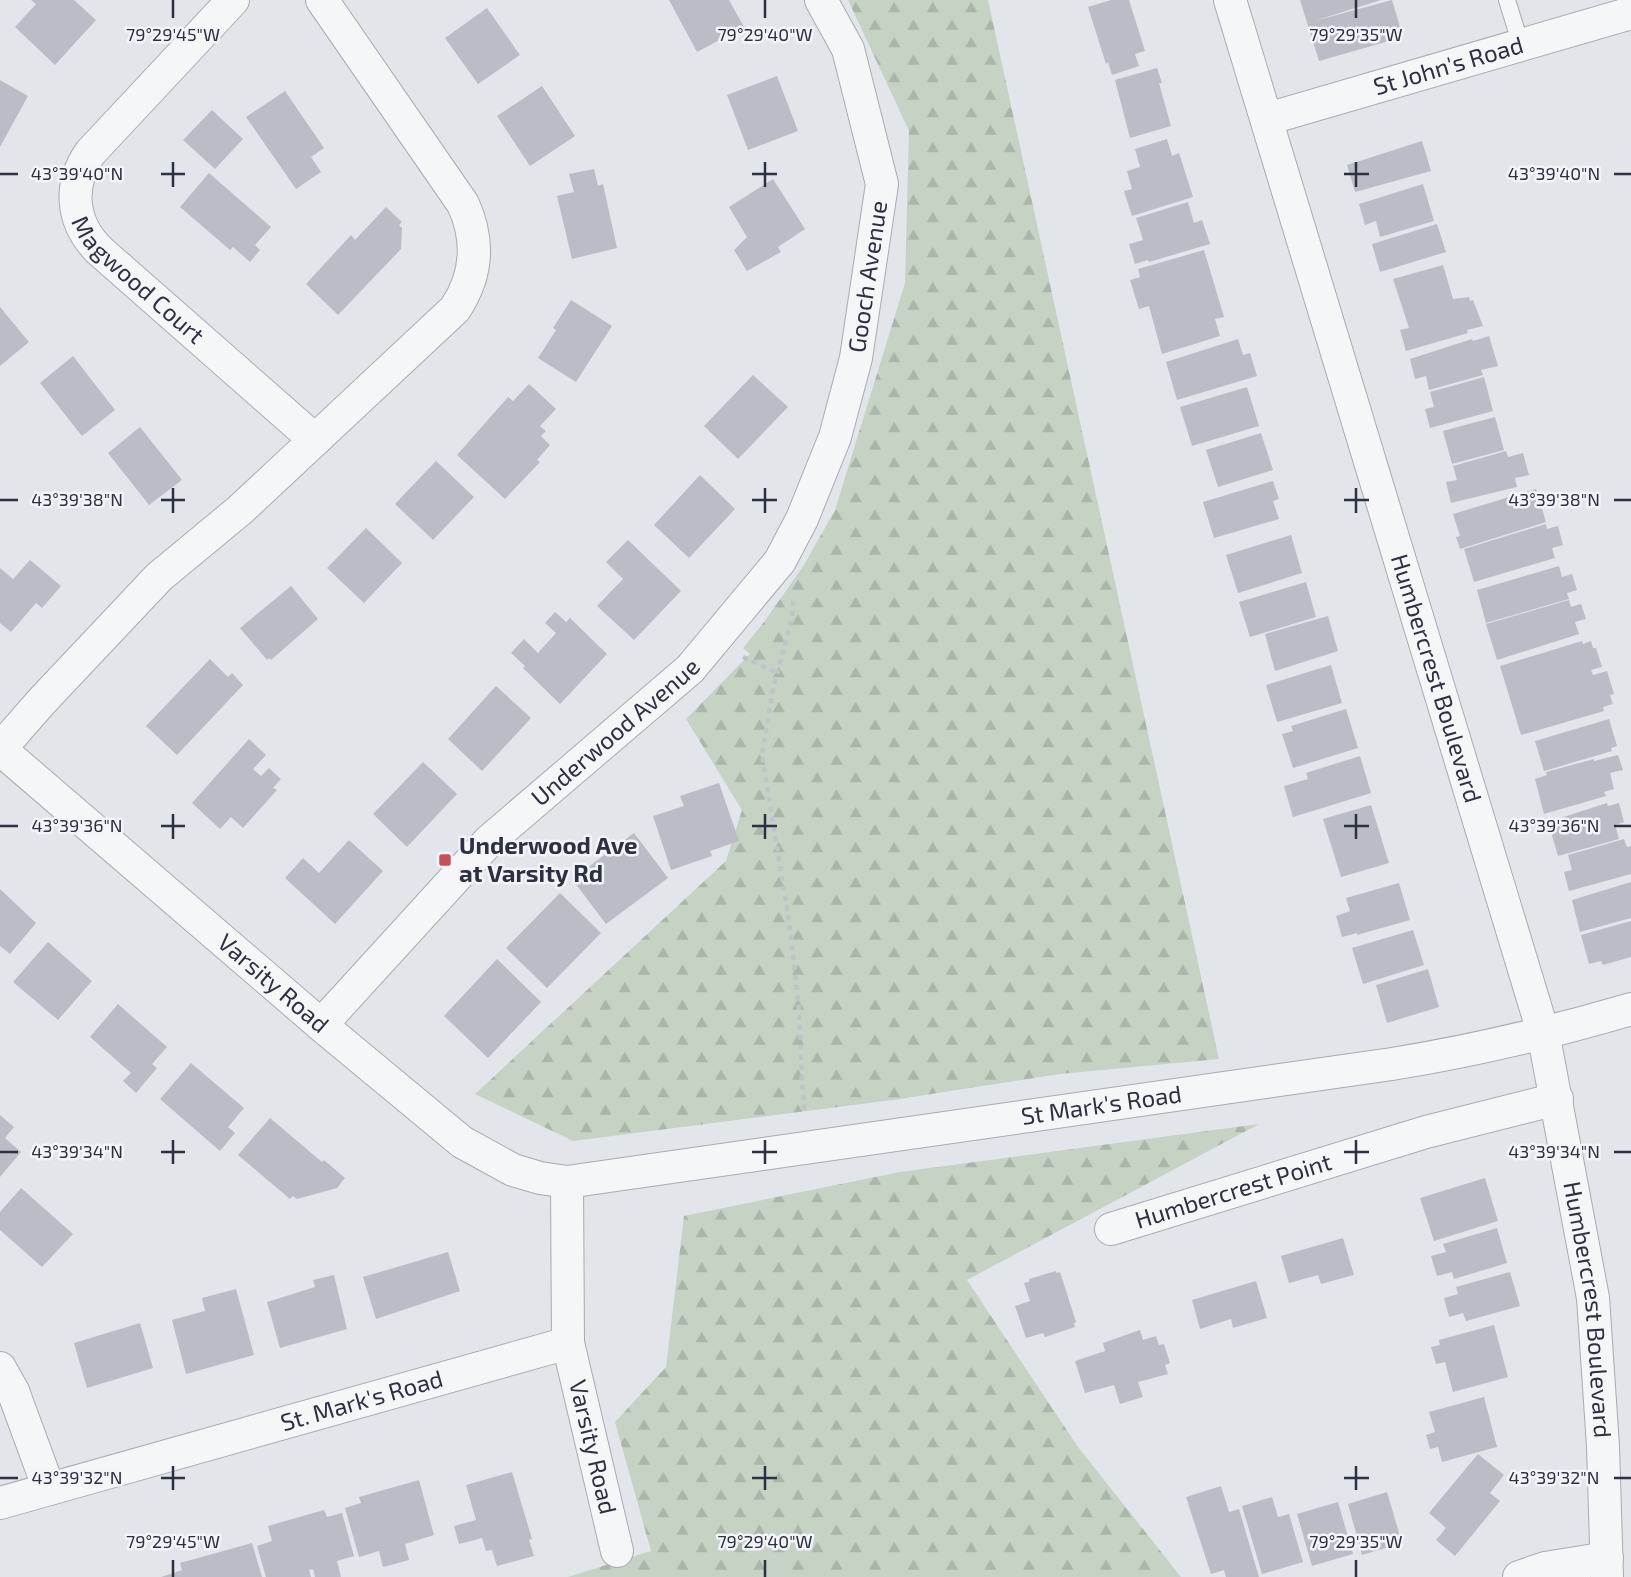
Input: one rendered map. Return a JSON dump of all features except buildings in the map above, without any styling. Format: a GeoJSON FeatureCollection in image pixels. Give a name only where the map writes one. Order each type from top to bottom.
{"type":"FeatureCollection","features":[{"type":"Feature","properties":{"kind":"street","name":"Magwood Court"},"geometry":{"type":"LineString","coordinates":[[233,0],[90,153],[77,179],[76,208],[86,236],[100,251],[315,440]]}},
{"type":"Feature","properties":{"kind":"street"},"geometry":{"type":"LineString","coordinates":[[0,749],[159,577],[240,510],[455,309],[470,281],[475,248],[472,225],[463,204],[322,0]]}},
{"type":"Feature","properties":{"kind":"street","name":"Gooch Avenue"},"geometry":{"type":"LineString","coordinates":[[821,0],[848,50],[882,184],[856,358],[835,437]]}},
{"type":"Feature","properties":{"kind":"street","name":"Humbercrest Boulevard"},"geometry":{"type":"LineString","coordinates":[[1230,0],[1543,1032],[1593,1298],[1603,1446],[1607,1568]]}},
{"type":"Feature","properties":{"kind":"street","name":"St John's Road"},"geometry":{"type":"LineString","coordinates":[[1267,119],[1631,13]]}},
{"type":"Feature","properties":{"kind":"street","name":"Underwood Avenue"},"geometry":{"type":"LineString","coordinates":[[321,1025],[489,841],[690,669],[780,561],[802,519],[835,437]]}},
{"type":"Feature","properties":{"kind":"street","name":"Varsity Road"},"geometry":{"type":"LineString","coordinates":[[0,749],[321,1025],[462,1142],[513,1170],[567,1182]]}},
{"type":"Feature","properties":{"kind":"street","name":"St Mark's Road"},"geometry":{"type":"LineString","coordinates":[[567,1182],[1392,1065],[1437,1057],[1631,1009]]}},
{"type":"Feature","properties":{"kind":"street","name":"Humbercrest Point"},"geometry":{"type":"LineString","coordinates":[[1111,1229],[1426,1132],[1557,1098]]}},
{"type":"Feature","properties":{"kind":"street"},"geometry":{"type":"LineString","coordinates":[[567,1182],[568,1343]]}},
{"type":"Feature","properties":{"kind":"street","name":"Varsity Road"},"geometry":{"type":"LineString","coordinates":[[568,1343],[617,1551]]}},
{"type":"Feature","properties":{"kind":"street","name":"St. Mark's Road"},"geometry":{"type":"LineString","coordinates":[[0,1503],[568,1343]]}},
{"type":"Feature","properties":{"kind":"street"},"geometry":{"type":"LineString","coordinates":[[0,1368],[13,1391],[49,1489]]}},
{"type":"Feature","properties":{"kind":"street"},"geometry":{"type":"LineString","coordinates":[[1519,1577],[1545,1568],[1607,1568]]}},
{"type":"Feature","properties":{"kind":"lane"},"geometry":{"type":"LineString","coordinates":[[1507,0],[1521,45]]}},
{"type":"Feature","properties":{"kind":"path"},"geometry":{"type":"LineString","coordinates":[[793,596],[792,618],[766,718],[762,755],[789,921],[799,1009],[804,1104]]}},
{"type":"Feature","properties":{"kind":"path"},"geometry":{"type":"LineString","coordinates":[[741,657],[777,673]]}},
{"type":"Feature","properties":{"kind":"green space"},"geometry":{"type":"Polygon","coordinates":[[[848,0],[988,0],[1219,1059],[1060,1074],[893,1100],[573,1141],[475,1094],[726,861],[742,810],[686,719],[750,654],[743,648],[804,565],[835,510],[905,283],[909,131],[848,0]]]}},
{"type":"Feature","properties":{"kind":"green space"},"geometry":{"type":"Polygon","coordinates":[[[1259,1124],[967,1280],[1078,1447],[1181,1577],[568,1577],[651,1551],[615,1422],[666,1367],[684,1216],[900,1172],[1259,1124]]]}},
{"type":"Feature","properties":{"kind":"place","name":"Underwood Ave at Varsity Rd"},"geometry":{"type":"Point","coordinates":[445,860]}}]}
